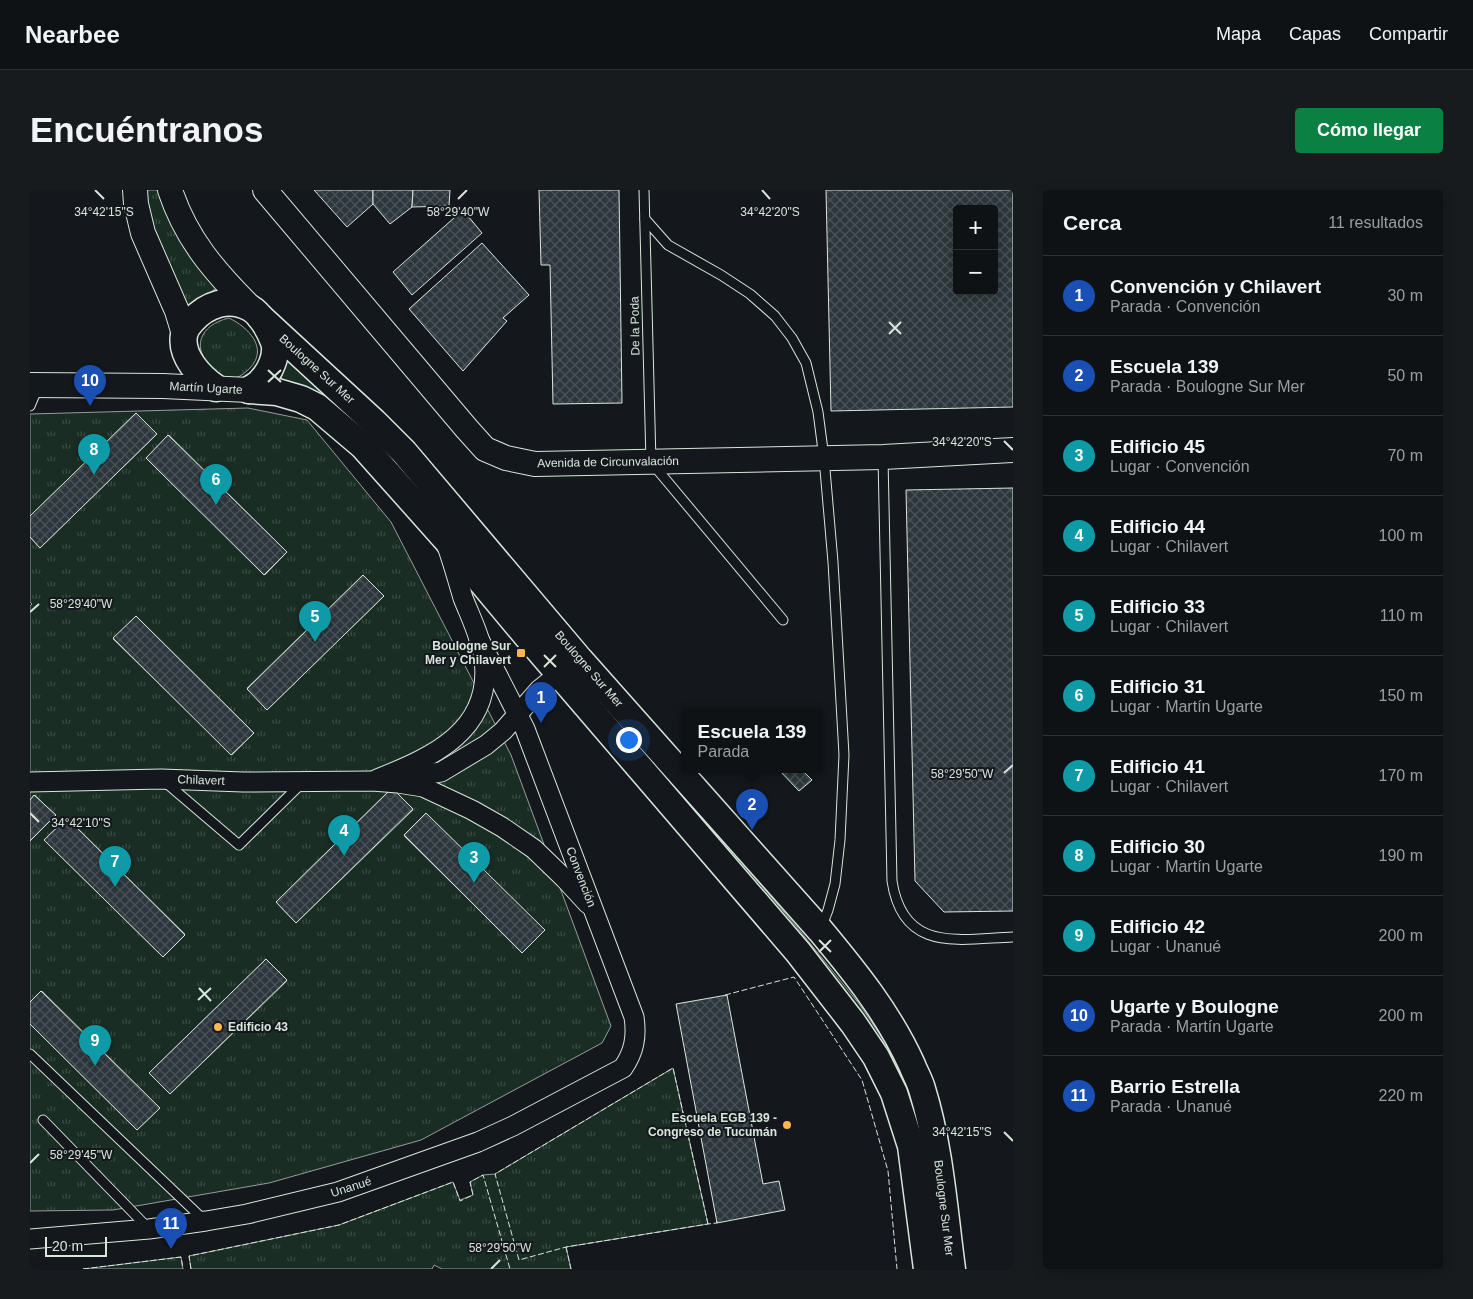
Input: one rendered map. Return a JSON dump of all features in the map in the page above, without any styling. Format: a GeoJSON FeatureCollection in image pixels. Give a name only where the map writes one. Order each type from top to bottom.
{"type":"FeatureCollection","features":[{"type":"Feature","properties":{"kind":"main road"},"geometry":{"type":"LineString","coordinates":[[216,388],[206,382],[195,368],[186,353],[184,338],[188,326],[209,307],[223,303],[236,303],[255,312],[274,344],[274,355],[270,368],[261,382],[249,390]]}},
{"type":"Feature","properties":{"kind":"main road","name":"Boulogne Sur Mer"},"geometry":{"type":"LineString","coordinates":[[255,312],[404,452],[580,660],[820,930],[873,996],[903,1045],[922,1088],[935,1143],[952,1269]]}},
{"type":"Feature","properties":{"kind":"main road","name":"Boulogne Sur Mer"},"geometry":{"type":"LineString","coordinates":[[249,390],[277,392],[301,399],[322,411],[363,446],[445,538],[798,952],[853,1023],[876,1057],[894,1093],[911,1146],[927,1269]]}},
{"type":"Feature","properties":{"kind":"street"},"geometry":{"type":"LineString","coordinates":[[135,190],[136,204],[143,233],[176,311],[184,338]]}},
{"type":"Feature","properties":{"kind":"street","name":"Boulogne Sur Mer"},"geometry":{"type":"LineString","coordinates":[[170,190],[176,209],[189,234],[220,277],[255,312]]}},
{"type":"Feature","properties":{"kind":"street","name":"Avenida de Circunvalación"},"geometry":{"type":"LineString","coordinates":[[265,190],[467,429],[486,449],[506,458],[535,464],[883,457],[1013,450]]}},
{"type":"Feature","properties":{"kind":"street","name":"Martín Ugarte"},"geometry":{"type":"LineString","coordinates":[[163,386],[174,375],[180,361],[184,338]]}},
{"type":"Feature","properties":{"kind":"street","name":"Martín Ugarte"},"geometry":{"type":"LineString","coordinates":[[33,392],[163,386],[249,390]]}},
{"type":"Feature","properties":{"kind":"street"},"geometry":{"type":"LineString","coordinates":[[372,781],[409,767],[434,754],[451,742],[471,719],[482,702],[484,660],[479,639],[445,538]]}},
{"type":"Feature","properties":{"kind":"street","name":"Convención"},"geometry":{"type":"LineString","coordinates":[[479,639],[525,729],[634,1017],[636,1027],[634,1041]]}},
{"type":"Feature","properties":{"kind":"street"},"geometry":{"type":"LineString","coordinates":[[372,781],[423,776],[441,772],[486,745],[503,731],[544,686],[562,676]]}},
{"type":"Feature","properties":{"kind":"street","name":"Chilavert"},"geometry":{"type":"LineString","coordinates":[[30,782],[162,779],[243,782],[372,781]]}},
{"type":"Feature","properties":{"kind":"street"},"geometry":{"type":"LineString","coordinates":[[372,781],[423,787],[502,827],[534,849],[594,910]]}},
{"type":"Feature","properties":{"kind":"street","name":"Unanué"},"geometry":{"type":"LineString","coordinates":[[30,1239],[149,1229],[206,1221],[247,1214],[338,1192],[478,1142],[513,1126],[623,1068],[631,1057],[634,1041]]}},
{"type":"Feature","properties":{"kind":"lane","name":"De la Poda"},"geometry":{"type":"LineString","coordinates":[[644,190],[651,462]]}},
{"type":"Feature","properties":{"kind":"lane"},"geometry":{"type":"LineString","coordinates":[[645,219],[668,245],[750,294],[775,316],[792,338],[806,364],[818,412],[834,562],[844,756],[840,840],[834,884],[828,910],[820,930]]}},
{"type":"Feature","properties":{"kind":"lane"},"geometry":{"type":"LineString","coordinates":[[883,457],[892,881],[894,897],[901,912],[911,924],[926,935],[943,939],[1013,937]]}},
{"type":"Feature","properties":{"kind":"lane"},"geometry":{"type":"LineString","coordinates":[[651,462],[783,620]]}},
{"type":"Feature","properties":{"kind":"lane"},"geometry":{"type":"LineString","coordinates":[[162,779],[239,845],[304,781]]}},
{"type":"Feature","properties":{"kind":"lane"},"geometry":{"type":"LineString","coordinates":[[30,1054],[206,1221]]}},
{"type":"Feature","properties":{"kind":"lane"},"geometry":{"type":"LineString","coordinates":[[44,1120],[149,1229]]}},
{"type":"Feature","properties":{"kind":"green space"},"geometry":{"type":"Polygon","coordinates":[[[142,190],[161,190],[219,286],[184,312],[147,226],[142,190]]]}},
{"type":"Feature","properties":{"kind":"green space"},"geometry":{"type":"Polygon","coordinates":[[[229,318],[249,333],[257,346],[255,360],[250,368],[244,374],[233,379],[226,378],[214,370],[202,354],[200,346],[201,339],[211,326],[229,318]]]}},
{"type":"Feature","properties":{"kind":"green space"},"geometry":{"type":"Polygon","coordinates":[[[288,361],[384,444],[801,932],[860,1005],[897,1063],[917,1119],[942,1269],[904,1088],[883,1042],[857,1008],[395,467],[284,384],[281,379],[285,362],[288,361]]]}},
{"type":"Feature","properties":{"kind":"green space"},"geometry":{"type":"Polygon","coordinates":[[[248,408],[307,420],[391,522],[511,755],[611,1026],[602,1043],[421,1140],[269,1183],[113,1210],[30,1211],[30,1024],[137,1130],[160,1108],[42,991],[30,1002],[30,841],[55,815],[35,795],[30,800],[30,606],[32,604],[30,602],[30,537],[40,548],[157,434],[136,413],[30,516],[30,414],[248,408]],[[169,435],[146,458],[265,575],[287,552],[169,435]],[[363,575],[247,688],[267,710],[384,596],[363,575]],[[136,616],[113,639],[232,755],[254,733],[136,616]],[[392,788],[276,902],[296,923],[413,810],[392,788]],[[426,813],[404,836],[522,952],[544,930],[426,813]],[[67,818],[44,840],[163,957],[185,934],[67,818]],[[266,959],[149,1073],[170,1094],[287,981],[266,959]]]}},
{"type":"Feature","properties":{"kind":"green space"},"geometry":{"type":"Polygon","coordinates":[[[673,1068],[708,1224],[566,1247],[571,1269],[442,1269],[434,1265],[432,1269],[191,1269],[189,1256],[339,1225],[453,1182],[460,1200],[473,1195],[470,1182],[483,1175],[495,1174],[673,1068]]]}},
{"type":"Feature","properties":{"kind":"green space"},"geometry":{"type":"Polygon","coordinates":[[[181,1257],[183,1269],[83,1269],[181,1257]]]}},
{"type":"Feature","properties":{"kind":"building"},"geometry":{"type":"Polygon","coordinates":[[[314,190],[373,190],[373,204],[347,227],[314,190]]]}},
{"type":"Feature","properties":{"kind":"building"},"geometry":{"type":"Polygon","coordinates":[[[373,190],[413,190],[412,207],[390,224],[373,204],[373,190]]]}},
{"type":"Feature","properties":{"kind":"building"},"geometry":{"type":"Polygon","coordinates":[[[413,190],[450,190],[449,206],[412,207],[413,190]]]}},
{"type":"Feature","properties":{"kind":"building"},"geometry":{"type":"Polygon","coordinates":[[[539,190],[619,190],[622,403],[553,404],[550,265],[541,265],[539,190]]]}},
{"type":"Feature","properties":{"kind":"building"},"geometry":{"type":"Polygon","coordinates":[[[826,190],[1013,190],[1013,407],[831,411],[826,190]]]}},
{"type":"Feature","properties":{"kind":"building"},"geometry":{"type":"Polygon","coordinates":[[[463,210],[482,233],[412,295],[393,272],[463,210]]]}},
{"type":"Feature","properties":{"kind":"building"},"geometry":{"type":"Polygon","coordinates":[[[482,243],[529,295],[503,318],[507,321],[463,371],[409,309],[482,243]]]}},
{"type":"Feature","properties":{"kind":"building"},"geometry":{"type":"Polygon","coordinates":[[[136,413],[157,434],[40,548],[30,537],[30,516],[136,413]]]}},
{"type":"Feature","properties":{"kind":"building"},"geometry":{"type":"Polygon","coordinates":[[[168,435],[287,552],[264,575],[146,458],[168,435]]]}},
{"type":"Feature","properties":{"kind":"building"},"geometry":{"type":"Polygon","coordinates":[[[1013,488],[1013,911],[944,912],[915,881],[906,490],[1013,488]]]}},
{"type":"Feature","properties":{"kind":"building"},"geometry":{"type":"Polygon","coordinates":[[[363,575],[384,596],[267,710],[247,689],[363,575]]]}},
{"type":"Feature","properties":{"kind":"building"},"geometry":{"type":"Polygon","coordinates":[[[136,616],[254,733],[231,755],[113,638],[136,616]]]}},
{"type":"Feature","properties":{"kind":"building"},"geometry":{"type":"Polygon","coordinates":[[[782,773],[805,773],[812,780],[799,791],[782,773]]]}},
{"type":"Feature","properties":{"kind":"building"},"geometry":{"type":"Polygon","coordinates":[[[392,788],[413,809],[296,923],[276,902],[392,788]]]}},
{"type":"Feature","properties":{"kind":"building"},"geometry":{"type":"Polygon","coordinates":[[[34,795],[56,815],[30,841],[30,800],[34,795]]]}},
{"type":"Feature","properties":{"kind":"building"},"geometry":{"type":"Polygon","coordinates":[[[426,813],[545,930],[522,953],[404,835],[426,813]]]}},
{"type":"Feature","properties":{"kind":"building"},"geometry":{"type":"Polygon","coordinates":[[[67,818],[185,935],[163,957],[44,840],[67,818]]]}},
{"type":"Feature","properties":{"kind":"building","name":"Edificio 43"},"geometry":{"type":"Polygon","coordinates":[[[266,959],[287,980],[170,1094],[149,1073],[266,959]]]}},
{"type":"Feature","properties":{"kind":"building"},"geometry":{"type":"Polygon","coordinates":[[[41,991],[160,1108],[137,1130],[30,1024],[30,1002],[41,991]]]}},
{"type":"Feature","properties":{"kind":"building"},"geometry":{"type":"Polygon","coordinates":[[[727,995],[763,1184],[779,1181],[785,1210],[717,1223],[676,1004],[727,995]]]}},
{"type":"Feature","properties":{"kind":"fence"},"geometry":{"type":"LineString","coordinates":[[725,995],[794,977],[862,1080],[888,1171],[897,1269]]}},
{"type":"Feature","properties":{"kind":"fence"},"geometry":{"type":"LineString","coordinates":[[708,1224],[673,1068],[495,1174],[519,1260],[566,1247],[717,1223],[717,1221]]}},
{"type":"Feature","properties":{"kind":"fence"},"geometry":{"type":"LineString","coordinates":[[191,1269],[189,1256],[339,1225],[453,1182],[460,1201],[473,1195],[470,1182],[483,1175],[510,1269]]}},
{"type":"Feature","properties":{"kind":"fence"},"geometry":{"type":"LineString","coordinates":[[566,1247],[571,1269]]}},
{"type":"Feature","properties":{"kind":"fence"},"geometry":{"type":"LineString","coordinates":[[83,1269],[181,1257],[183,1269]]}},
{"type":"Feature","properties":{"kind":"place","name":"Ugarte y Boulogne"},"geometry":{"type":"Point","coordinates":[90,406]}},
{"type":"Feature","properties":{"kind":"place","name":"Edificio 30"},"geometry":{"type":"Point","coordinates":[94,475]}},
{"type":"Feature","properties":{"kind":"place","name":"Edificio 31"},"geometry":{"type":"Point","coordinates":[216,505]}},
{"type":"Feature","properties":{"kind":"place","name":"Edificio 33"},"geometry":{"type":"Point","coordinates":[315,642]}},
{"type":"Feature","properties":{"kind":"place","name":"Boulogne Sur Mer y Chilavert"},"geometry":{"type":"Point","coordinates":[521,653]}},
{"type":"Feature","properties":{"kind":"place","name":"Convención y Chilavert"},"geometry":{"type":"Point","coordinates":[541,723]}},
{"type":"Feature","properties":{"kind":"place","name":"Escuela 139"},"geometry":{"type":"Point","coordinates":[752,830]}},
{"type":"Feature","properties":{"kind":"place","name":"Edificio 44"},"geometry":{"type":"Point","coordinates":[344,856]}},
{"type":"Feature","properties":{"kind":"place","name":"Edificio 45"},"geometry":{"type":"Point","coordinates":[474,883]}},
{"type":"Feature","properties":{"kind":"place","name":"Edificio 41"},"geometry":{"type":"Point","coordinates":[115,887]}},
{"type":"Feature","properties":{"kind":"place","name":"Edificio 43"},"geometry":{"type":"Point","coordinates":[218,1027]}},
{"type":"Feature","properties":{"kind":"place","name":"Edificio 42"},"geometry":{"type":"Point","coordinates":[95,1066]}},
{"type":"Feature","properties":{"kind":"place","name":"Escuela EGB 139 - Congreso de Tucumán"},"geometry":{"type":"Point","coordinates":[787,1125]}},
{"type":"Feature","properties":{"kind":"place","name":"Barrio Estrella"},"geometry":{"type":"Point","coordinates":[171,1249]}}]}
